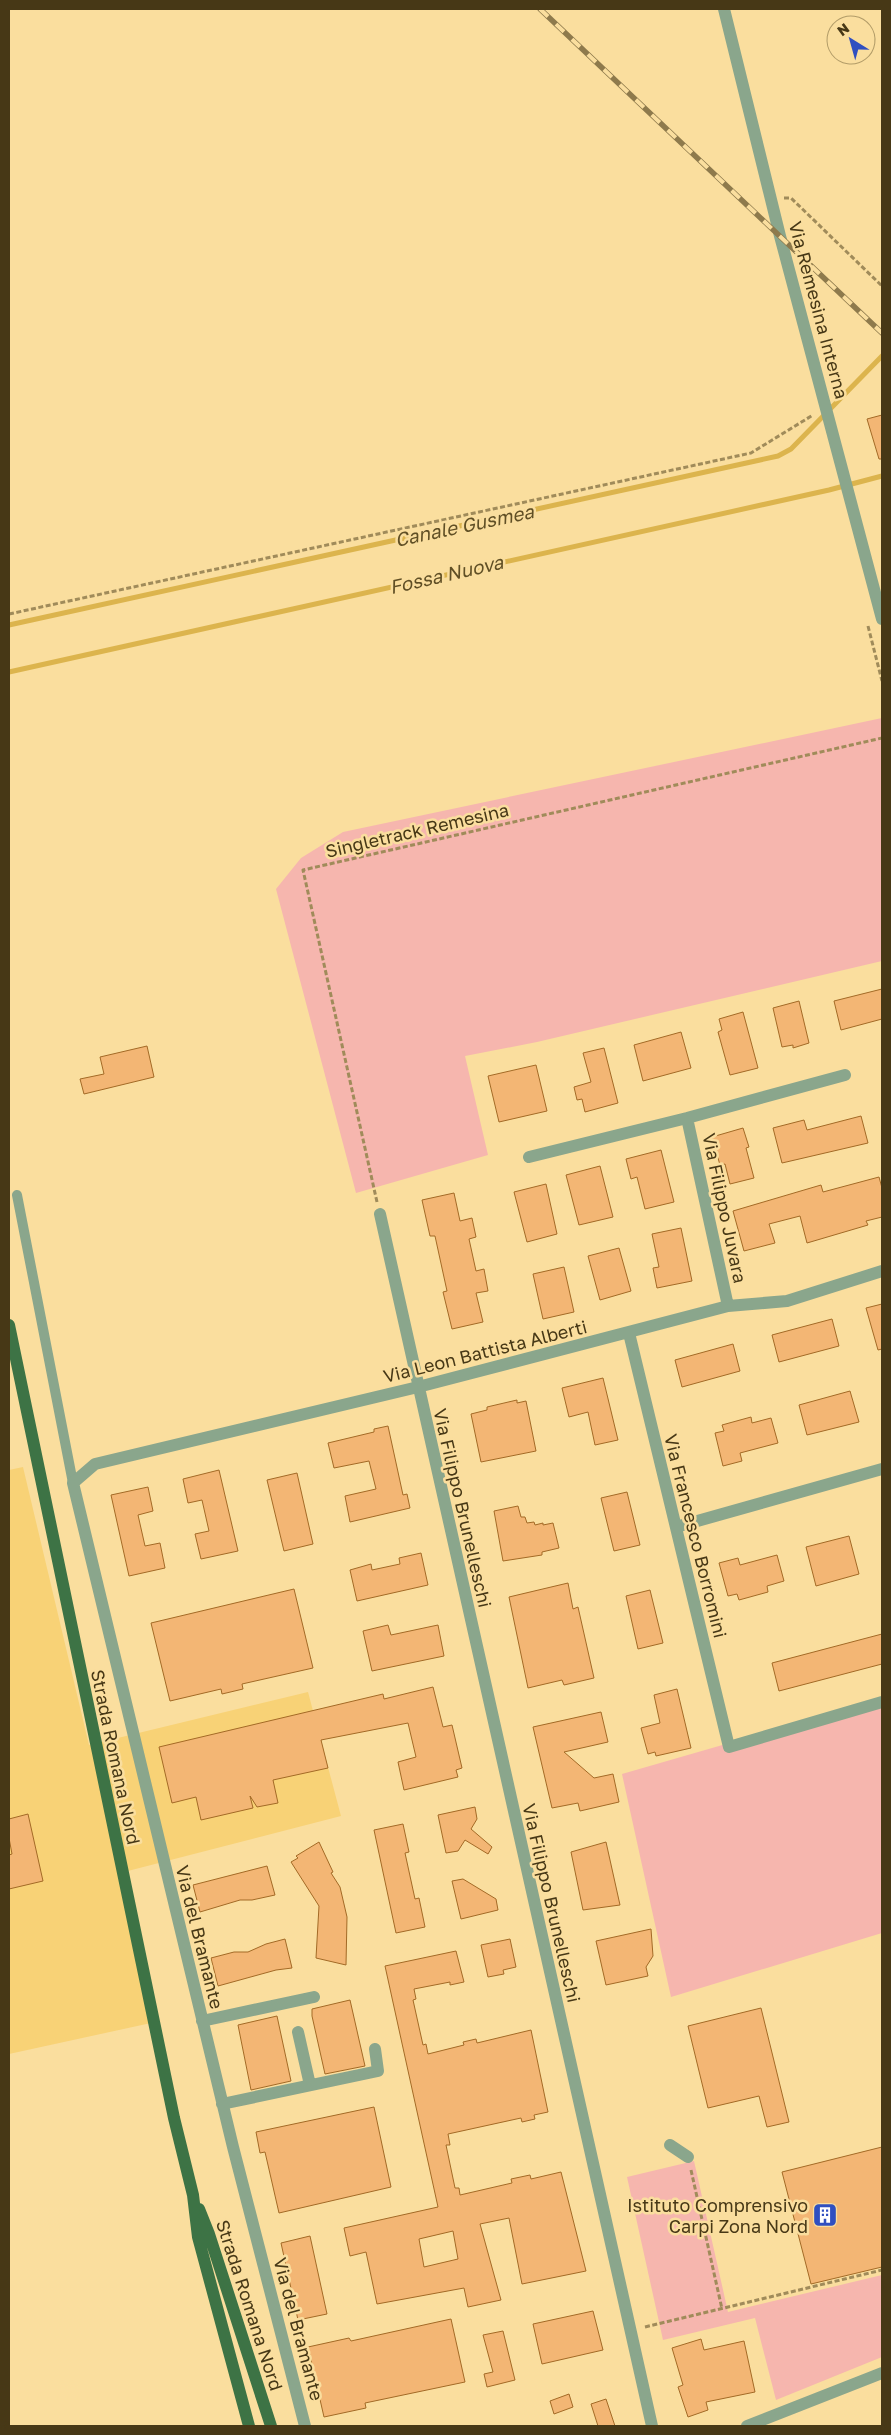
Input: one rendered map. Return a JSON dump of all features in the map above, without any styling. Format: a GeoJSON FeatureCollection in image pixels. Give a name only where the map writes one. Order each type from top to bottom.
{"type":"FeatureCollection","features":[{"type":"Feature","properties":{"kind":"main road","name":"Strada Romana Nord"},"geometry":{"type":"LineString","coordinates":[[9,1325],[172,2108],[193,2195],[198,2237],[249,2426]]}},
{"type":"Feature","properties":{"kind":"main road","name":"Strada Romana Nord"},"geometry":{"type":"LineString","coordinates":[[193,2195],[209,2234],[272,2426]]}},
{"type":"Feature","properties":{"kind":"street","name":"Via Remesina Interna"},"geometry":{"type":"LineString","coordinates":[[724,9],[822,410],[832,426],[882,619]]}},
{"type":"Feature","properties":{"kind":"street","name":"Via Filippo Juvara"},"geometry":{"type":"LineString","coordinates":[[529,1157],[687,1118],[844,1075]]}},
{"type":"Feature","properties":{"kind":"street","name":"Via Filippo Juvara"},"geometry":{"type":"LineString","coordinates":[[687,1118],[728,1306]]}},
{"type":"Feature","properties":{"kind":"street","name":"Via Filippo Brunelleschi"},"geometry":{"type":"LineString","coordinates":[[380,1214],[652,2426]]}},
{"type":"Feature","properties":{"kind":"street","name":"Via Leon Battista Alberti"},"geometry":{"type":"LineString","coordinates":[[73,1484],[95,1464],[418,1387],[728,1306],[787,1301],[882,1271]]}},
{"type":"Feature","properties":{"kind":"street","name":"Via Francesco Borromini"},"geometry":{"type":"LineString","coordinates":[[629,1333],[729,1747],[882,1702]]}},
{"type":"Feature","properties":{"kind":"street"},"geometry":{"type":"LineString","coordinates":[[676,1527],[882,1469]]}},
{"type":"Feature","properties":{"kind":"street","name":"Via del Bramante"},"geometry":{"type":"LineString","coordinates":[[73,1484],[222,2104],[305,2426]]}},
{"type":"Feature","properties":{"kind":"street"},"geometry":{"type":"LineString","coordinates":[[202,2021],[314,1997]]}},
{"type":"Feature","properties":{"kind":"street"},"geometry":{"type":"LineString","coordinates":[[298,2032],[310,2085]]}},
{"type":"Feature","properties":{"kind":"street"},"geometry":{"type":"LineString","coordinates":[[222,2104],[378,2071],[375,2049]]}},
{"type":"Feature","properties":{"kind":"street"},"geometry":{"type":"LineString","coordinates":[[670,2145],[688,2157]]}},
{"type":"Feature","properties":{"kind":"street"},"geometry":{"type":"LineString","coordinates":[[747,2426],[882,2373]]}},
{"type":"Feature","properties":{"kind":"lane"},"geometry":{"type":"LineString","coordinates":[[17,1195],[73,1484]]}},
{"type":"Feature","properties":{"kind":"path"},"geometry":{"type":"LineString","coordinates":[[771,198],[791,198],[882,286]]}},
{"type":"Feature","properties":{"kind":"path"},"geometry":{"type":"LineString","coordinates":[[9,614],[751,453],[822,410]]}},
{"type":"Feature","properties":{"kind":"path","name":"Singletrack Remesina"},"geometry":{"type":"LineString","coordinates":[[380,1214],[302,870],[882,738]]}},
{"type":"Feature","properties":{"kind":"path"},"geometry":{"type":"LineString","coordinates":[[688,2157],[722,2308]]}},
{"type":"Feature","properties":{"kind":"path"},"geometry":{"type":"LineString","coordinates":[[630,2331],[882,2270]]}},
{"type":"Feature","properties":{"kind":"shaded area"},"geometry":{"type":"Polygon","coordinates":[[[882,718],[882,961],[537,1042],[465,1056],[488,1155],[356,1193],[276,889],[301,858],[343,832],[882,718]]]}},
{"type":"Feature","properties":{"kind":"shaded area"},"geometry":{"type":"Polygon","coordinates":[[[23,1467],[89,1745],[308,1692],[341,1816],[120,1873],[151,2023],[9,2054],[9,1470],[23,1467]]]}},
{"type":"Feature","properties":{"kind":"shaded area"},"geometry":{"type":"Polygon","coordinates":[[[882,1699],[882,1933],[671,1997],[622,1774],[882,1699]]]}},
{"type":"Feature","properties":{"kind":"shaded area"},"geometry":{"type":"Polygon","coordinates":[[[694,2161],[728,2312],[882,2275],[882,2357],[776,2400],[755,2318],[663,2340],[627,2177],[694,2161]]]}},
{"type":"Feature","properties":{"kind":"building"},"geometry":{"type":"Polygon","coordinates":[[[882,415],[882,459],[879,459],[867,419],[882,415]]]}},
{"type":"Feature","properties":{"kind":"building"},"geometry":{"type":"Polygon","coordinates":[[[882,989],[882,1019],[841,1030],[834,1001],[882,989]]]}},
{"type":"Feature","properties":{"kind":"building"},"geometry":{"type":"Polygon","coordinates":[[[799,1001],[809,1043],[793,1048],[793,1045],[782,1047],[773,1008],[799,1001]]]}},
{"type":"Feature","properties":{"kind":"building"},"geometry":{"type":"Polygon","coordinates":[[[743,1012],[758,1068],[730,1075],[718,1032],[722,1030],[719,1019],[743,1012]]]}},
{"type":"Feature","properties":{"kind":"building"},"geometry":{"type":"Polygon","coordinates":[[[681,1032],[691,1068],[643,1081],[634,1045],[681,1032]]]}},
{"type":"Feature","properties":{"kind":"building"},"geometry":{"type":"Polygon","coordinates":[[[147,1046],[154,1077],[84,1094],[80,1079],[104,1074],[100,1057],[147,1046]]]}},
{"type":"Feature","properties":{"kind":"building"},"geometry":{"type":"Polygon","coordinates":[[[604,1048],[618,1103],[585,1112],[582,1099],[577,1100],[574,1087],[591,1082],[583,1053],[604,1048]]]}},
{"type":"Feature","properties":{"kind":"building"},"geometry":{"type":"Polygon","coordinates":[[[536,1065],[547,1111],[499,1122],[488,1076],[536,1065]]]}},
{"type":"Feature","properties":{"kind":"building"},"geometry":{"type":"Polygon","coordinates":[[[861,1116],[868,1143],[782,1163],[773,1128],[804,1120],[807,1130],[861,1116]]]}},
{"type":"Feature","properties":{"kind":"building"},"geometry":{"type":"Polygon","coordinates":[[[743,1128],[749,1147],[746,1148],[754,1178],[730,1184],[725,1164],[720,1165],[712,1137],[743,1128]]]}},
{"type":"Feature","properties":{"kind":"building"},"geometry":{"type":"Polygon","coordinates":[[[661,1150],[674,1202],[645,1209],[637,1177],[631,1179],[626,1159],[661,1150]]]}},
{"type":"Feature","properties":{"kind":"building"},"geometry":{"type":"Polygon","coordinates":[[[600,1166],[613,1217],[579,1225],[566,1175],[600,1166]]]}},
{"type":"Feature","properties":{"kind":"building"},"geometry":{"type":"Polygon","coordinates":[[[879,1177],[882,1188],[882,1217],[866,1221],[868,1225],[807,1243],[800,1216],[769,1224],[775,1243],[744,1251],[733,1211],[821,1185],[823,1192],[879,1177]]]}},
{"type":"Feature","properties":{"kind":"building"},"geometry":{"type":"Polygon","coordinates":[[[546,1184],[557,1234],[527,1242],[514,1192],[546,1184]]]}},
{"type":"Feature","properties":{"kind":"building"},"geometry":{"type":"Polygon","coordinates":[[[454,1193],[460,1221],[472,1218],[476,1237],[469,1239],[476,1271],[484,1269],[488,1291],[476,1293],[483,1322],[452,1329],[443,1292],[447,1291],[435,1236],[430,1236],[422,1200],[454,1193]]]}},
{"type":"Feature","properties":{"kind":"building"},"geometry":{"type":"Polygon","coordinates":[[[681,1228],[692,1281],[657,1288],[653,1268],[659,1267],[652,1234],[681,1228]]]}},
{"type":"Feature","properties":{"kind":"building"},"geometry":{"type":"Polygon","coordinates":[[[619,1248],[631,1291],[600,1300],[588,1256],[619,1248]]]}},
{"type":"Feature","properties":{"kind":"building"},"geometry":{"type":"Polygon","coordinates":[[[564,1267],[574,1312],[543,1319],[533,1274],[564,1267]]]}},
{"type":"Feature","properties":{"kind":"building"},"geometry":{"type":"Polygon","coordinates":[[[882,1304],[882,1349],[878,1350],[866,1308],[882,1304]]]}},
{"type":"Feature","properties":{"kind":"building"},"geometry":{"type":"Polygon","coordinates":[[[832,1319],[839,1346],[779,1362],[772,1335],[832,1319]]]}},
{"type":"Feature","properties":{"kind":"building"},"geometry":{"type":"Polygon","coordinates":[[[733,1344],[740,1371],[682,1387],[675,1360],[733,1344]]]}},
{"type":"Feature","properties":{"kind":"building"},"geometry":{"type":"Polygon","coordinates":[[[603,1378],[618,1440],[595,1445],[588,1412],[569,1417],[562,1388],[603,1378]]]}},
{"type":"Feature","properties":{"kind":"building"},"geometry":{"type":"Polygon","coordinates":[[[850,1391],[859,1422],[807,1435],[799,1405],[850,1391]]]}},
{"type":"Feature","properties":{"kind":"building"},"geometry":{"type":"Polygon","coordinates":[[[517,1400],[517,1403],[526,1401],[536,1451],[481,1462],[471,1414],[487,1410],[487,1407],[517,1400]]]}},
{"type":"Feature","properties":{"kind":"building"},"geometry":{"type":"Polygon","coordinates":[[[751,1417],[752,1423],[771,1418],[778,1443],[740,1453],[742,1461],[723,1466],[715,1433],[724,1431],[722,1425],[751,1417]]]}},
{"type":"Feature","properties":{"kind":"building"},"geometry":{"type":"Polygon","coordinates":[[[388,1426],[403,1495],[407,1494],[410,1508],[350,1522],[345,1496],[376,1489],[369,1461],[334,1468],[328,1443],[374,1432],[374,1429],[388,1426]]]}},
{"type":"Feature","properties":{"kind":"building"},"geometry":{"type":"Polygon","coordinates":[[[219,1470],[238,1551],[201,1559],[195,1534],[209,1531],[202,1500],[188,1503],[183,1479],[219,1470]]]}},
{"type":"Feature","properties":{"kind":"building"},"geometry":{"type":"Polygon","coordinates":[[[297,1473],[313,1544],[284,1551],[267,1480],[297,1473]]]}},
{"type":"Feature","properties":{"kind":"building"},"geometry":{"type":"Polygon","coordinates":[[[148,1487],[153,1511],[138,1515],[145,1546],[160,1543],[165,1568],[129,1576],[111,1495],[148,1487]]]}},
{"type":"Feature","properties":{"kind":"building"},"geometry":{"type":"Polygon","coordinates":[[[627,1492],[640,1545],[614,1551],[601,1498],[627,1492]]]}},
{"type":"Feature","properties":{"kind":"building"},"geometry":{"type":"Polygon","coordinates":[[[518,1506],[521,1517],[525,1517],[527,1523],[534,1522],[535,1525],[543,1523],[543,1525],[553,1523],[559,1548],[542,1552],[542,1555],[503,1561],[494,1511],[518,1506]]]}},
{"type":"Feature","properties":{"kind":"building"},"geometry":{"type":"Polygon","coordinates":[[[849,1536],[859,1574],[816,1586],[806,1547],[849,1536]]]}},
{"type":"Feature","properties":{"kind":"building"},"geometry":{"type":"Polygon","coordinates":[[[421,1553],[428,1585],[357,1601],[350,1570],[371,1564],[372,1570],[400,1564],[399,1558],[421,1553]]]}},
{"type":"Feature","properties":{"kind":"building"},"geometry":{"type":"Polygon","coordinates":[[[777,1555],[784,1581],[767,1586],[768,1592],[739,1600],[737,1594],[728,1596],[719,1563],[738,1558],[740,1565],[777,1555]]]}},
{"type":"Feature","properties":{"kind":"building"},"geometry":{"type":"Polygon","coordinates":[[[568,1583],[573,1609],[578,1607],[594,1678],[564,1685],[562,1680],[528,1688],[509,1597],[568,1583]]]}},
{"type":"Feature","properties":{"kind":"building"},"geometry":{"type":"Polygon","coordinates":[[[294,1589],[313,1668],[242,1684],[243,1689],[222,1694],[221,1689],[170,1701],[151,1623],[294,1589]]]}},
{"type":"Feature","properties":{"kind":"building"},"geometry":{"type":"Polygon","coordinates":[[[650,1590],[663,1643],[638,1649],[626,1596],[650,1590]]]}},
{"type":"Feature","properties":{"kind":"building"},"geometry":{"type":"Polygon","coordinates":[[[388,1625],[391,1635],[438,1625],[444,1656],[372,1671],[363,1631],[388,1625]]]}},
{"type":"Feature","properties":{"kind":"building"},"geometry":{"type":"Polygon","coordinates":[[[882,1634],[882,1664],[779,1691],[772,1663],[882,1634]]]}},
{"type":"Feature","properties":{"kind":"building"},"geometry":{"type":"Polygon","coordinates":[[[433,1687],[443,1727],[452,1725],[462,1768],[456,1770],[458,1777],[404,1790],[398,1762],[416,1757],[408,1723],[321,1740],[328,1768],[273,1780],[278,1803],[257,1807],[250,1796],[253,1808],[201,1820],[196,1797],[172,1803],[159,1747],[383,1694],[384,1699],[433,1687]]]}},
{"type":"Feature","properties":{"kind":"building"},"geometry":{"type":"Polygon","coordinates":[[[677,1689],[691,1748],[656,1756],[655,1752],[648,1754],[641,1728],[660,1723],[654,1695],[677,1689]]]}},
{"type":"Feature","properties":{"kind":"building"},"geometry":{"type":"Polygon","coordinates":[[[601,1712],[608,1742],[564,1752],[594,1778],[613,1774],[619,1802],[580,1811],[578,1803],[552,1808],[533,1727],[601,1712]]]}},
{"type":"Feature","properties":{"kind":"building"},"geometry":{"type":"Polygon","coordinates":[[[475,1807],[477,1819],[471,1829],[492,1847],[488,1854],[465,1840],[458,1851],[446,1853],[438,1815],[475,1807]]]}},
{"type":"Feature","properties":{"kind":"building"},"geometry":{"type":"Polygon","coordinates":[[[28,1814],[43,1881],[9,1889],[9,1855],[12,1854],[9,1838],[9,1819],[28,1814]]]}},
{"type":"Feature","properties":{"kind":"building"},"geometry":{"type":"Polygon","coordinates":[[[403,1824],[409,1852],[405,1853],[415,1899],[419,1898],[425,1927],[396,1933],[374,1830],[403,1824]]]}},
{"type":"Feature","properties":{"kind":"building"},"geometry":{"type":"Polygon","coordinates":[[[319,1842],[333,1872],[331,1873],[340,1887],[347,1917],[346,1965],[316,1958],[319,1906],[291,1862],[298,1858],[296,1856],[319,1842]]]}},
{"type":"Feature","properties":{"kind":"building"},"geometry":{"type":"Polygon","coordinates":[[[606,1842],[620,1905],[583,1910],[571,1852],[606,1842]]]}},
{"type":"Feature","properties":{"kind":"building"},"geometry":{"type":"Polygon","coordinates":[[[267,1866],[275,1895],[252,1900],[240,1900],[200,1912],[193,1885],[267,1866]]]}},
{"type":"Feature","properties":{"kind":"building"},"geometry":{"type":"Polygon","coordinates":[[[463,1879],[496,1899],[498,1910],[461,1919],[452,1881],[463,1879]]]}},
{"type":"Feature","properties":{"kind":"building"},"geometry":{"type":"Polygon","coordinates":[[[651,1929],[653,1956],[646,1967],[648,1976],[606,1985],[596,1941],[651,1929]]]}},
{"type":"Feature","properties":{"kind":"building"},"geometry":{"type":"Polygon","coordinates":[[[285,1939],[292,1968],[276,1970],[218,1986],[211,1958],[234,1952],[248,1952],[266,1944],[285,1939]]]}},
{"type":"Feature","properties":{"kind":"building"},"geometry":{"type":"Polygon","coordinates":[[[510,1939],[516,1967],[503,1970],[504,1974],[488,1977],[481,1945],[510,1939]]]}},
{"type":"Feature","properties":{"kind":"building"},"geometry":{"type":"Polygon","coordinates":[[[456,1951],[464,1982],[450,1985],[450,1982],[414,1989],[416,1999],[413,2000],[423,2045],[426,2044],[428,2054],[464,2045],[463,2042],[476,2039],[477,2043],[531,2030],[548,2112],[534,2115],[535,2119],[522,2122],[521,2118],[448,2134],[450,2145],[446,2145],[455,2188],[459,2188],[460,2195],[512,2183],[511,2179],[530,2175],[531,2179],[561,2172],[586,2271],[522,2284],[509,2218],[480,2224],[501,2300],[468,2307],[464,2288],[377,2304],[366,2252],[350,2256],[344,2228],[438,2207],[385,1966],[456,1951]],[[453,2231],[419,2239],[424,2267],[458,2259],[453,2231]]]}},
{"type":"Feature","properties":{"kind":"building"},"geometry":{"type":"Polygon","coordinates":[[[350,2000],[365,2066],[325,2074],[312,2009],[350,2000]]]}},
{"type":"Feature","properties":{"kind":"building"},"geometry":{"type":"Polygon","coordinates":[[[761,2008],[789,2122],[767,2127],[759,2096],[708,2108],[688,2026],[761,2008]]]}},
{"type":"Feature","properties":{"kind":"building"},"geometry":{"type":"Polygon","coordinates":[[[277,2016],[291,2081],[251,2090],[238,2025],[277,2016]]]}},
{"type":"Feature","properties":{"kind":"building"},"geometry":{"type":"Polygon","coordinates":[[[374,2107],[391,2187],[279,2213],[265,2152],[260,2153],[256,2132],[374,2107]]]}},
{"type":"Feature","properties":{"kind":"building","name":"Istituto Comprensivo Carpi Zona Nord"},"geometry":{"type":"Polygon","coordinates":[[[882,2147],[882,2267],[811,2284],[782,2172],[882,2147]]]}},
{"type":"Feature","properties":{"kind":"building"},"geometry":{"type":"Polygon","coordinates":[[[310,2236],[327,2314],[298,2320],[281,2243],[310,2236]]]}},
{"type":"Feature","properties":{"kind":"building"},"geometry":{"type":"Polygon","coordinates":[[[593,2311],[603,2350],[542,2364],[533,2324],[593,2311]]]}},
{"type":"Feature","properties":{"kind":"building"},"geometry":{"type":"Polygon","coordinates":[[[451,2319],[465,2382],[365,2403],[366,2408],[324,2417],[308,2347],[349,2338],[351,2341],[451,2319]]]}},
{"type":"Feature","properties":{"kind":"building"},"geometry":{"type":"Polygon","coordinates":[[[503,2331],[515,2380],[487,2387],[484,2374],[493,2372],[483,2335],[503,2331]]]}},
{"type":"Feature","properties":{"kind":"building"},"geometry":{"type":"Polygon","coordinates":[[[701,2339],[704,2350],[744,2341],[755,2392],[706,2402],[708,2410],[688,2417],[678,2387],[683,2385],[672,2348],[701,2339]]]}},
{"type":"Feature","properties":{"kind":"building"},"geometry":{"type":"Polygon","coordinates":[[[569,2394],[573,2407],[554,2414],[550,2401],[569,2394]]]}},
{"type":"Feature","properties":{"kind":"building"},"geometry":{"type":"Polygon","coordinates":[[[606,2399],[615,2426],[598,2426],[591,2404],[606,2399]]]}},
{"type":"Feature","properties":{"kind":"waterway","name":"Canale Gusmea"},"geometry":{"type":"LineString","coordinates":[[9,625],[778,456],[791,449],[882,356]]}},
{"type":"Feature","properties":{"kind":"waterway","name":"Fossa Nuova"},"geometry":{"type":"LineString","coordinates":[[9,672],[829,490],[882,476]]}},
{"type":"Feature","properties":{"kind":"railway"},"geometry":{"type":"LineString","coordinates":[[540,9],[882,333]]}},
{"type":"Feature","properties":{"kind":"place","name":"Istituto Comprensivo Carpi Zona Nord"},"geometry":{"type":"Point","coordinates":[825,2215]}}]}
